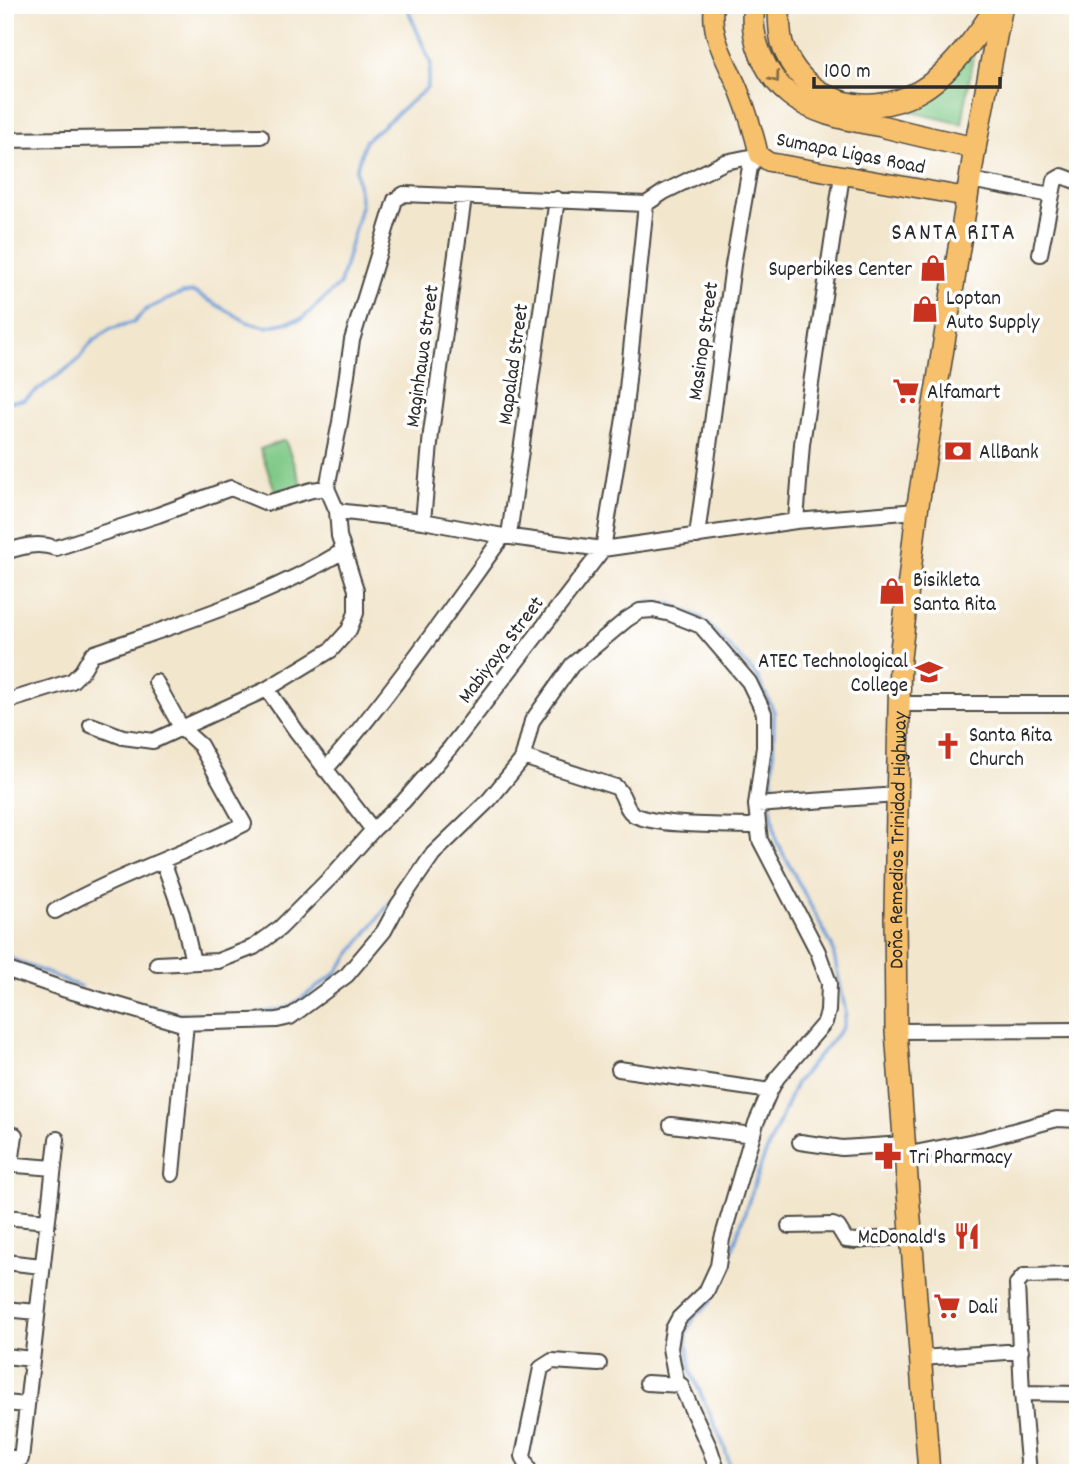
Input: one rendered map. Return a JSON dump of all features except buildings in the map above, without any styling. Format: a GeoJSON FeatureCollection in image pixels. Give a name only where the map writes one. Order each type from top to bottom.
{"type":"FeatureCollection","features":[{"type":"Feature","properties":{"kind":"highway"},"geometry":{"type":"LineString","coordinates":[[754,5],[752,18],[764,63],[778,83],[792,96],[829,114],[976,142]]}},
{"type":"Feature","properties":{"kind":"highway"},"geometry":{"type":"LineString","coordinates":[[779,5],[782,41],[790,61],[801,77],[834,100],[976,142]]}},
{"type":"Feature","properties":{"kind":"highway"},"geometry":{"type":"LineString","coordinates":[[864,107],[896,102],[920,92],[948,69],[1000,5]]}},
{"type":"Feature","properties":{"kind":"highway","name":"Doña Remedios Trinidad Highway"},"geometry":{"type":"LineString","coordinates":[[929,1473],[897,1031],[900,658],[917,511],[1000,5]]}},
{"type":"Feature","properties":{"kind":"main road","name":"Sumapa Ligas Road"},"geometry":{"type":"LineString","coordinates":[[714,5],[718,45],[739,90],[753,128],[759,155],[769,162],[842,175],[969,188]]}},
{"type":"Feature","properties":{"kind":"street"},"geometry":{"type":"LineString","coordinates":[[5,140],[261,136]]}},
{"type":"Feature","properties":{"kind":"street"},"geometry":{"type":"LineString","coordinates":[[91,725],[123,737],[153,741],[267,689],[331,650],[349,630],[356,612],[356,590],[339,536],[337,511],[327,488],[352,340],[395,200],[404,194],[646,204],[664,192],[725,162],[759,155]]}},
{"type":"Feature","properties":{"kind":"street","name":"Masinop Street"},"geometry":{"type":"LineString","coordinates":[[697,536],[733,265],[750,167],[759,155]]}},
{"type":"Feature","properties":{"kind":"street"},"geometry":{"type":"LineString","coordinates":[[796,521],[802,444],[842,175]]}},
{"type":"Feature","properties":{"kind":"street"},"geometry":{"type":"LineString","coordinates":[[1040,254],[1055,180],[1062,176],[1078,182]]}},
{"type":"Feature","properties":{"kind":"street"},"geometry":{"type":"LineString","coordinates":[[969,188],[1051,195]]}},
{"type":"Feature","properties":{"kind":"street","name":"Maginhawa Street"},"geometry":{"type":"LineString","coordinates":[[423,521],[431,433],[464,197]]}},
{"type":"Feature","properties":{"kind":"street","name":"Mapalad Street"},"geometry":{"type":"LineString","coordinates":[[506,535],[557,200]]}},
{"type":"Feature","properties":{"kind":"street","name":"Mabiyaya Street"},"geometry":{"type":"LineString","coordinates":[[157,964],[218,961],[254,947],[280,928],[403,802],[450,748],[603,549],[624,418],[646,204]]}},
{"type":"Feature","properties":{"kind":"street"},"geometry":{"type":"LineString","coordinates":[[5,552],[33,544],[56,548],[231,488],[267,503],[327,488]]}},
{"type":"Feature","properties":{"kind":"street"},"geometry":{"type":"LineString","coordinates":[[337,511],[423,521],[603,549],[796,521],[917,511]]}},
{"type":"Feature","properties":{"kind":"street"},"geometry":{"type":"LineString","coordinates":[[325,770],[361,729],[506,535]]}},
{"type":"Feature","properties":{"kind":"street"},"geometry":{"type":"LineString","coordinates":[[5,702],[72,681],[92,654],[232,605],[295,579],[343,551]]}},
{"type":"Feature","properties":{"kind":"street"},"geometry":{"type":"LineString","coordinates":[[5,969],[179,1023],[277,1020],[290,1017],[348,975],[383,930],[433,853],[489,800],[523,757],[532,721],[572,665],[640,611],[653,610],[671,614],[701,626],[749,682],[764,713],[758,826],[760,840],[818,951],[829,983],[828,1011],[824,1022],[777,1078],[752,1135],[722,1239],[718,1266],[706,1292],[673,1329],[670,1348],[676,1380],[681,1385],[710,1449],[718,1473]]}},
{"type":"Feature","properties":{"kind":"street"},"geometry":{"type":"LineString","coordinates":[[55,911],[92,890],[244,824],[200,745],[182,729],[156,682]]}},
{"type":"Feature","properties":{"kind":"street"},"geometry":{"type":"LineString","coordinates":[[267,689],[325,770],[373,830]]}},
{"type":"Feature","properties":{"kind":"street"},"geometry":{"type":"LineString","coordinates":[[898,704],[1078,704]]}},
{"type":"Feature","properties":{"kind":"street"},"geometry":{"type":"LineString","coordinates":[[523,757],[617,787],[622,791],[629,810],[635,816],[664,822],[758,826]]}},
{"type":"Feature","properties":{"kind":"street"},"geometry":{"type":"LineString","coordinates":[[760,804],[897,795]]}},
{"type":"Feature","properties":{"kind":"street"},"geometry":{"type":"LineString","coordinates":[[163,861],[182,915],[193,962]]}},
{"type":"Feature","properties":{"kind":"street"},"geometry":{"type":"LineString","coordinates":[[172,1174],[186,1023]]}},
{"type":"Feature","properties":{"kind":"street"},"geometry":{"type":"LineString","coordinates":[[897,1031],[1078,1030]]}},
{"type":"Feature","properties":{"kind":"street"},"geometry":{"type":"LineString","coordinates":[[619,1069],[770,1091]]}},
{"type":"Feature","properties":{"kind":"street"},"geometry":{"type":"LineString","coordinates":[[800,1142],[842,1148],[904,1149],[984,1139],[1057,1119],[1078,1120]]}},
{"type":"Feature","properties":{"kind":"street"},"geometry":{"type":"LineString","coordinates":[[671,1125],[752,1135]]}},
{"type":"Feature","properties":{"kind":"street"},"geometry":{"type":"LineString","coordinates":[[15,1135],[8,1164],[53,1168]]}},
{"type":"Feature","properties":{"kind":"street"},"geometry":{"type":"LineString","coordinates":[[5,1457],[21,1459],[57,1139]]}},
{"type":"Feature","properties":{"kind":"street"},"geometry":{"type":"LineString","coordinates":[[5,1217],[47,1221]]}},
{"type":"Feature","properties":{"kind":"street"},"geometry":{"type":"LineString","coordinates":[[789,1226],[833,1225],[838,1227],[846,1240],[856,1241],[910,1236]]}},
{"type":"Feature","properties":{"kind":"street"},"geometry":{"type":"LineString","coordinates":[[5,1262],[42,1266]]}},
{"type":"Feature","properties":{"kind":"street"},"geometry":{"type":"LineString","coordinates":[[1029,1473],[1021,1394],[1017,1284],[1024,1276],[1078,1275]]}},
{"type":"Feature","properties":{"kind":"street"},"geometry":{"type":"LineString","coordinates":[[5,1309],[37,1312]]}},
{"type":"Feature","properties":{"kind":"street"},"geometry":{"type":"LineString","coordinates":[[921,1358],[1021,1351]]}},
{"type":"Feature","properties":{"kind":"street"},"geometry":{"type":"LineString","coordinates":[[5,1356],[32,1359]]}},
{"type":"Feature","properties":{"kind":"street"},"geometry":{"type":"LineString","coordinates":[[530,1473],[523,1456],[541,1367],[552,1362],[600,1364]]}},
{"type":"Feature","properties":{"kind":"street"},"geometry":{"type":"LineString","coordinates":[[647,1383],[681,1385]]}},
{"type":"Feature","properties":{"kind":"street"},"geometry":{"type":"LineString","coordinates":[[1021,1394],[1078,1394]]}},
{"type":"Feature","properties":{"kind":"street"},"geometry":{"type":"LineString","coordinates":[[5,1402],[27,1405]]}},
{"type":"Feature","properties":{"kind":"green space"},"geometry":{"type":"Polygon","coordinates":[[[975,44],[962,124],[895,108],[975,44]]]}},
{"type":"Feature","properties":{"kind":"green space"},"geometry":{"type":"Polygon","coordinates":[[[285,440],[304,492],[279,501],[260,449],[285,440]]]}},
{"type":"Feature","properties":{"kind":"waterway"},"geometry":{"type":"LineString","coordinates":[[5,402],[24,400],[76,362],[92,342],[110,329],[134,322],[147,309],[182,293],[194,292],[247,322],[266,327],[302,319],[340,284],[361,206],[356,170],[365,141],[427,88],[431,64],[406,5]]}},
{"type":"Feature","properties":{"kind":"waterway"},"geometry":{"type":"LineString","coordinates":[[640,604],[671,604],[702,618],[757,676],[774,712],[772,799]]}},
{"type":"Feature","properties":{"kind":"waterway"},"geometry":{"type":"LineString","coordinates":[[490,788],[521,738]]}},
{"type":"Feature","properties":{"kind":"waterway"},"geometry":{"type":"LineString","coordinates":[[732,1473],[724,1446],[691,1372],[686,1334],[695,1316],[709,1304],[721,1283],[762,1162],[796,1083],[843,1027],[846,1013],[832,946],[776,840],[771,807]]}},
{"type":"Feature","properties":{"kind":"waterway"},"geometry":{"type":"LineString","coordinates":[[256,1014],[288,1008],[335,974],[399,891]]}},
{"type":"Feature","properties":{"kind":"waterway"},"geometry":{"type":"LineString","coordinates":[[5,956],[81,987]]}},
{"type":"Feature","properties":{"kind":"waterway"},"geometry":{"type":"LineString","coordinates":[[125,1000],[174,1013],[228,1015]]}},
{"type":"Feature","properties":{"kind":"place","name":"Superbikes Center"},"geometry":{"type":"Point","coordinates":[933,268]}},
{"type":"Feature","properties":{"kind":"place","name":"Loptan Auto Supply"},"geometry":{"type":"Point","coordinates":[925,309]}},
{"type":"Feature","properties":{"kind":"place","name":"Alfamart"},"geometry":{"type":"Point","coordinates":[906,391]}},
{"type":"Feature","properties":{"kind":"place","name":"AllBank"},"geometry":{"type":"Point","coordinates":[958,451]}},
{"type":"Feature","properties":{"kind":"place","name":"Bisikleta Santa Rita"},"geometry":{"type":"Point","coordinates":[892,591]}},
{"type":"Feature","properties":{"kind":"place","name":"ATEC Technological College"},"geometry":{"type":"Point","coordinates":[929,672]}},
{"type":"Feature","properties":{"kind":"place","name":"Santa Rita Church"},"geometry":{"type":"Point","coordinates":[948,746]}},
{"type":"Feature","properties":{"kind":"place","name":"Tri Pharmacy"},"geometry":{"type":"Point","coordinates":[888,1156]}},
{"type":"Feature","properties":{"kind":"place","name":"McDonald's"},"geometry":{"type":"Point","coordinates":[967,1236]}},
{"type":"Feature","properties":{"kind":"place","name":"Dali"},"geometry":{"type":"Point","coordinates":[947,1306]}},
{"type":"Feature","properties":{"kind":"district","name":"SANTA RITA"},"geometry":{"type":"Point","coordinates":[954,231]}}]}
